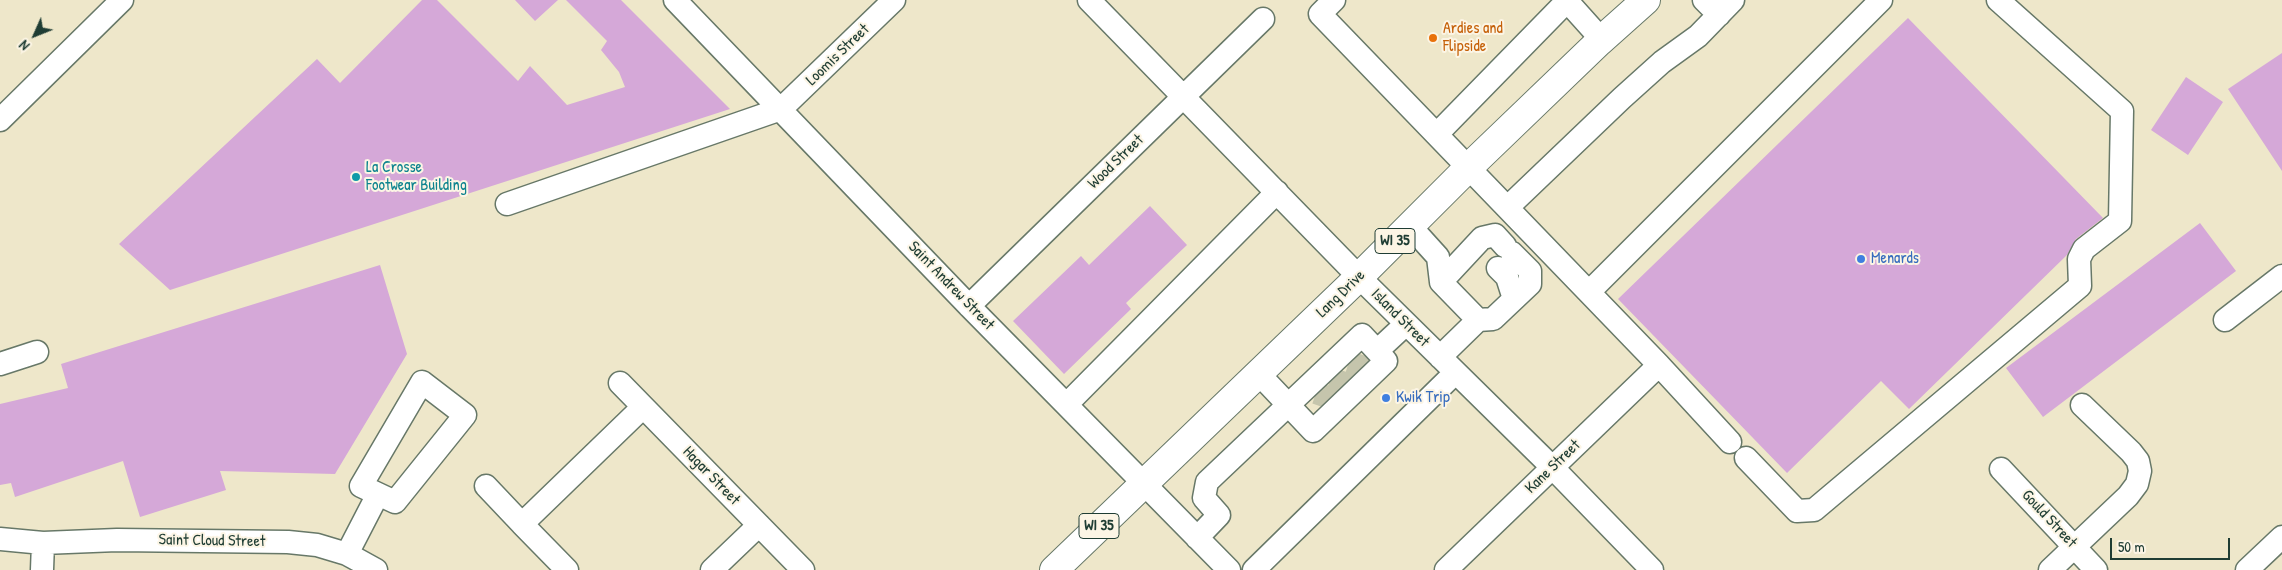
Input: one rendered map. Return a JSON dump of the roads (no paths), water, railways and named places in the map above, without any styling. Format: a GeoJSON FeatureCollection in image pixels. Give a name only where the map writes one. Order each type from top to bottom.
{"type":"FeatureCollection","features":[{"type":"Feature","properties":{"kind":"main road","name":"Lang Drive"},"geometry":{"type":"LineString","coordinates":[[1144,482],[1358,277],[1469,167],[1646,0]]}},
{"type":"Feature","properties":{"kind":"main road","name":"WI 35"},"geometry":{"type":"LineString","coordinates":[[1054,570],[1144,482]]}},
{"type":"Feature","properties":{"kind":"street"},"geometry":{"type":"LineString","coordinates":[[0,120],[122,0]]}},
{"type":"Feature","properties":{"kind":"street","name":"Saint Andrew Street"},"geometry":{"type":"LineString","coordinates":[[675,0],[969,306],[1229,570]]}},
{"type":"Feature","properties":{"kind":"street","name":"Loomis Street"},"geometry":{"type":"LineString","coordinates":[[781,109],[894,0]]}},
{"type":"Feature","properties":{"kind":"street","name":"Island Street"},"geometry":{"type":"LineString","coordinates":[[1088,0],[1358,277],[1552,468],[1652,570]]}},
{"type":"Feature","properties":{"kind":"street"},"geometry":{"type":"LineString","coordinates":[[1334,0],[1320,14],[1659,365],[1730,442]]}},
{"type":"Feature","properties":{"kind":"street"},"geometry":{"type":"LineString","coordinates":[[1437,134],[1567,0],[1602,40]]}},
{"type":"Feature","properties":{"kind":"street"},"geometry":{"type":"LineString","coordinates":[[1589,292],[1881,0]]}},
{"type":"Feature","properties":{"kind":"street"},"geometry":{"type":"LineString","coordinates":[[1746,458],[1797,511],[1814,510],[2080,286],[2079,259],[2084,249],[2120,221],[2122,112],[1998,0]]}},
{"type":"Feature","properties":{"kind":"street"},"geometry":{"type":"LineString","coordinates":[[1508,208],[1622,98],[1662,62],[1698,36],[1719,5]]}},
{"type":"Feature","properties":{"kind":"street","name":"Wood Street"},"geometry":{"type":"LineString","coordinates":[[969,306],[1263,19]]}},
{"type":"Feature","properties":{"kind":"street"},"geometry":{"type":"LineString","coordinates":[[507,204],[781,109]]}},
{"type":"Feature","properties":{"kind":"street"},"geometry":{"type":"LineString","coordinates":[[1067,404],[1277,192]]}},
{"type":"Feature","properties":{"kind":"street"},"geometry":{"type":"LineString","coordinates":[[1410,226],[1438,257],[1441,282],[1478,320]]}},
{"type":"Feature","properties":{"kind":"street"},"geometry":{"type":"LineString","coordinates":[[1440,357],[1478,320],[1493,318],[1530,284],[1530,271],[1501,257],[1496,235],[1482,238],[1441,282]]}},
{"type":"Feature","properties":{"kind":"street"},"geometry":{"type":"LineString","coordinates":[[2225,320],[2282,276]]}},
{"type":"Feature","properties":{"kind":"street"},"geometry":{"type":"LineString","coordinates":[[1197,538],[1219,515],[1204,498],[1207,482],[1340,380],[1406,324]]}},
{"type":"Feature","properties":{"kind":"street"},"geometry":{"type":"LineString","coordinates":[[0,364],[37,352]]}},
{"type":"Feature","properties":{"kind":"street","name":"Kane Street"},"geometry":{"type":"LineString","coordinates":[[1446,570],[1659,365]]}},
{"type":"Feature","properties":{"kind":"street"},"geometry":{"type":"LineString","coordinates":[[1258,373],[1340,380]]}},
{"type":"Feature","properties":{"kind":"street"},"geometry":{"type":"LineString","coordinates":[[1254,570],[1456,373]]}},
{"type":"Feature","properties":{"kind":"street"},"geometry":{"type":"LineString","coordinates":[[422,382],[465,415],[395,502],[378,494],[361,486],[422,382]]}},
{"type":"Feature","properties":{"kind":"street","name":"Hagar Street"},"geometry":{"type":"LineString","coordinates":[[620,383],[801,570]]}},
{"type":"Feature","properties":{"kind":"street"},"geometry":{"type":"LineString","coordinates":[[2050,570],[2128,496],[2137,484],[2140,471],[2138,461],[2131,452],[2082,405]]}},
{"type":"Feature","properties":{"kind":"street"},"geometry":{"type":"LineString","coordinates":[[522,524],[644,407]]}},
{"type":"Feature","properties":{"kind":"street","name":"Gould Street"},"geometry":{"type":"LineString","coordinates":[[2001,469],[2096,570]]}},
{"type":"Feature","properties":{"kind":"street"},"geometry":{"type":"LineString","coordinates":[[486,486],[567,570]]}},
{"type":"Feature","properties":{"kind":"street"},"geometry":{"type":"LineString","coordinates":[[347,554],[378,494]]}},
{"type":"Feature","properties":{"kind":"street"},"geometry":{"type":"LineString","coordinates":[[712,570],[759,526]]}},
{"type":"Feature","properties":{"kind":"street"},"geometry":{"type":"LineString","coordinates":[[2247,570],[2282,537]]}},
{"type":"Feature","properties":{"kind":"street","name":"Saint Cloud Street"},"geometry":{"type":"LineString","coordinates":[[0,539],[43,543],[117,540],[288,542],[317,545],[347,554],[376,570]]}},
{"type":"Feature","properties":{"kind":"street"},"geometry":{"type":"LineString","coordinates":[[42,570],[43,543]]}},
{"type":"Feature","properties":{"kind":"tunnel"},"geometry":{"type":"LineString","coordinates":[[1349,362],[1367,368]]}},
{"type":"Feature","properties":{"kind":"tunnel"},"geometry":{"type":"LineString","coordinates":[[1331,378],[1350,385]]}},
{"type":"Feature","properties":{"kind":"tunnel"},"geometry":{"type":"LineString","coordinates":[[1316,393],[1336,400]]}},
{"type":"Feature","properties":{"kind":"place","name":"Ardies and Flipside"},"geometry":{"type":"Point","coordinates":[1433,38]}},
{"type":"Feature","properties":{"kind":"place","name":"La Crosse Footwear Building"},"geometry":{"type":"Point","coordinates":[356,177]}},
{"type":"Feature","properties":{"kind":"place","name":"Menards"},"geometry":{"type":"Point","coordinates":[1861,259]}},
{"type":"Feature","properties":{"kind":"place","name":"Kwik Trip"},"geometry":{"type":"Point","coordinates":[1386,398]}}]}
